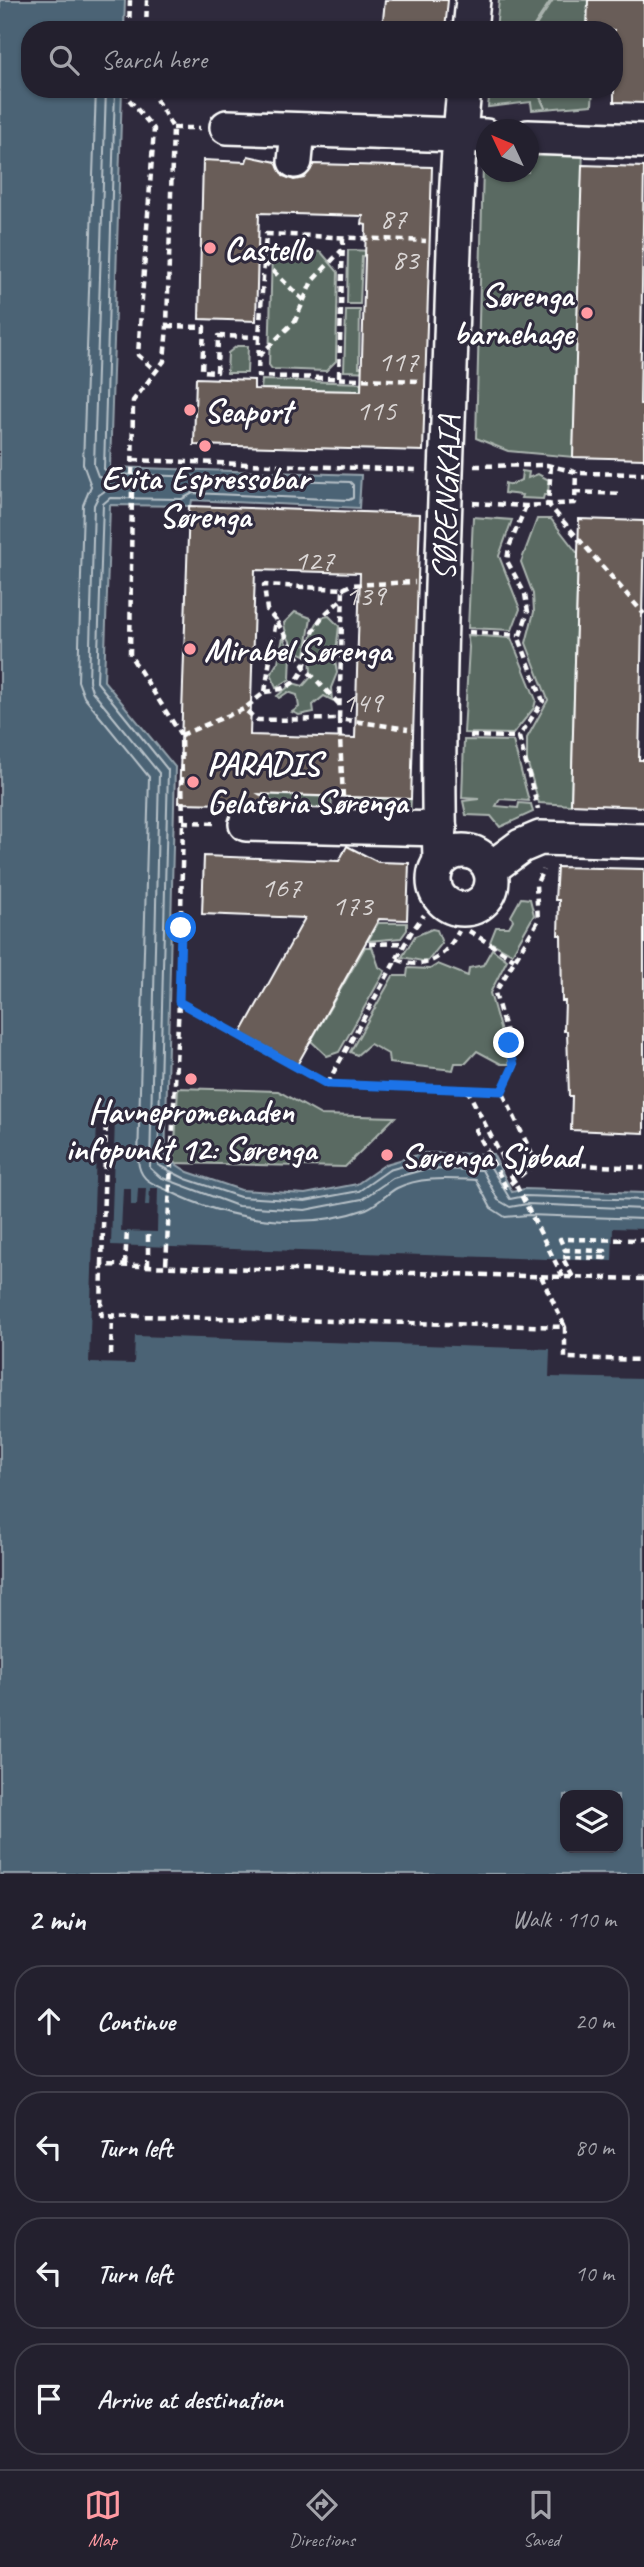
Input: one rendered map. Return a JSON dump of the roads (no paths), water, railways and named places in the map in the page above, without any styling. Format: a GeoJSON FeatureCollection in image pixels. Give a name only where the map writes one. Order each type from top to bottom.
{"type":"FeatureCollection","features":[{"type":"Feature","properties":{"kind":"street"},"geometry":{"type":"LineString","coordinates":[[471,21],[473,0]]}},
{"type":"Feature","properties":{"kind":"street","name":"SØRENGKAIA"},"geometry":{"type":"LineString","coordinates":[[466,98],[473,135],[454,243],[441,610],[440,862],[434,877],[438,896],[454,908],[463,909],[481,903],[491,887],[490,869]]}},
{"type":"Feature","properties":{"kind":"street"},"geometry":{"type":"LineString","coordinates":[[227,127],[296,145],[473,135]]}},
{"type":"Feature","properties":{"kind":"street"},"geometry":{"type":"LineString","coordinates":[[539,138],[644,141]]}},
{"type":"Feature","properties":{"kind":"street"},"geometry":{"type":"LineString","coordinates":[[246,824],[440,829]]}},
{"type":"Feature","properties":{"kind":"street"},"geometry":{"type":"LineString","coordinates":[[440,862],[450,854],[468,852],[485,861],[490,869],[521,846],[547,838],[644,841]]}},
{"type":"Feature","properties":{"kind":"water"},"geometry":{"type":"Polygon","coordinates":[[[0,0],[125,0],[124,21],[21,21],[21,98],[122,98],[110,467],[361,475],[359,508],[192,500],[191,506],[110,505],[104,681],[175,767],[165,1163],[174,1163],[188,1172],[241,1190],[305,1194],[357,1184],[386,1164],[424,1153],[493,1154],[512,1192],[524,1189],[644,1193],[644,1874],[0,1874],[0,0]]]}},
{"type":"Feature","properties":{"kind":"place","name":"Castello"},"geometry":{"type":"Point","coordinates":[210,248]}},
{"type":"Feature","properties":{"kind":"place","name":"Sørenga barnehage"},"geometry":{"type":"Point","coordinates":[587,313]}},
{"type":"Feature","properties":{"kind":"place","name":"Seaport"},"geometry":{"type":"Point","coordinates":[190,410]}},
{"type":"Feature","properties":{"kind":"place","name":"Evita Espressobar Sørenga"},"geometry":{"type":"Point","coordinates":[205,446]}},
{"type":"Feature","properties":{"kind":"place","name":"Mirabel Sørenga"},"geometry":{"type":"Point","coordinates":[190,649]}},
{"type":"Feature","properties":{"kind":"place","name":"PARADIS Gelateria Sørenga"},"geometry":{"type":"Point","coordinates":[193,782]}},
{"type":"Feature","properties":{"kind":"place","name":"Havnepromenaden infopunkt 12: Sørenga"},"geometry":{"type":"Point","coordinates":[191,1079]}},
{"type":"Feature","properties":{"kind":"place","name":"Sørenga Sjøbad"},"geometry":{"type":"Point","coordinates":[387,1155]}}]}
